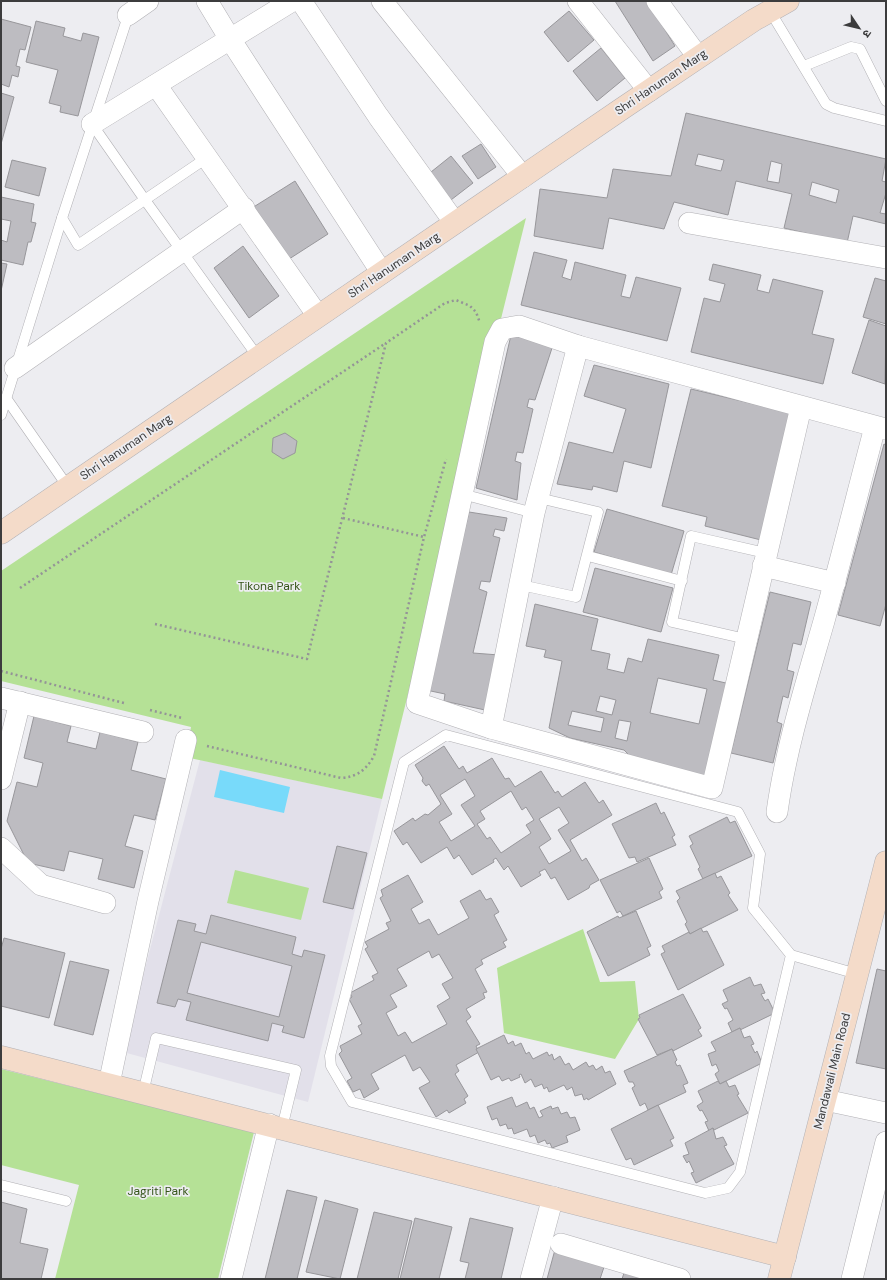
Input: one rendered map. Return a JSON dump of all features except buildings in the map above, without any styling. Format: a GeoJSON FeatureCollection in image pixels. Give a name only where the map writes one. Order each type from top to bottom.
{"type":"FeatureCollection","features":[{"type":"Feature","properties":{"kind":"street"},"geometry":{"type":"LineString","coordinates":[[131,8],[148,1]]}},
{"type":"Feature","properties":{"kind":"street"},"geometry":{"type":"LineString","coordinates":[[207,1],[230,39],[382,273]]}},
{"type":"Feature","properties":{"kind":"street"},"geometry":{"type":"LineString","coordinates":[[92,124],[292,1]]}},
{"type":"Feature","properties":{"kind":"street"},"geometry":{"type":"LineString","coordinates":[[301,1],[378,116],[455,223]]}},
{"type":"Feature","properties":{"kind":"street"},"geometry":{"type":"LineString","coordinates":[[382,1],[522,177]]}},
{"type":"Feature","properties":{"kind":"street"},"geometry":{"type":"LineString","coordinates":[[657,1],[698,57]]}},
{"type":"Feature","properties":{"kind":"street"},"geometry":{"type":"LineString","coordinates":[[582,3],[649,91]]}},
{"type":"Feature","properties":{"kind":"street","name":"Shri Hanuman Marg"},"geometry":{"type":"LineString","coordinates":[[1,532],[698,57],[754,20],[779,6]]}},
{"type":"Feature","properties":{"kind":"street"},"geometry":{"type":"LineString","coordinates":[[156,85],[244,208],[318,316]]}},
{"type":"Feature","properties":{"kind":"street"},"geometry":{"type":"LineString","coordinates":[[15,368],[244,208]]}},
{"type":"Feature","properties":{"kind":"street"},"geometry":{"type":"LineString","coordinates":[[690,223],[886,258]]}},
{"type":"Feature","properties":{"kind":"street"},"geometry":{"type":"LineString","coordinates":[[778,812],[781,785],[796,721],[881,428],[578,346],[519,326],[502,329],[495,342],[416,703],[492,728],[712,788],[801,407]]}},
{"type":"Feature","properties":{"kind":"street"},"geometry":{"type":"LineString","coordinates":[[492,728],[536,505],[578,346]]}},
{"type":"Feature","properties":{"kind":"street"},"geometry":{"type":"LineString","coordinates":[[765,560],[835,583]]}},
{"type":"Feature","properties":{"kind":"street"},"geometry":{"type":"LineString","coordinates":[[1,779],[11,700],[143,732]]}},
{"type":"Feature","properties":{"kind":"street"},"geometry":{"type":"LineString","coordinates":[[109,1084],[148,901],[186,740]]}},
{"type":"Feature","properties":{"kind":"street"},"geometry":{"type":"LineString","coordinates":[[1,848],[41,885],[105,903]]}},
{"type":"Feature","properties":{"kind":"street","name":"Mandawali Main Road"},"geometry":{"type":"LineString","coordinates":[[779,1279],[886,862]]}},
{"type":"Feature","properties":{"kind":"street"},"geometry":{"type":"LineString","coordinates":[[1,1057],[785,1257]]}},
{"type":"Feature","properties":{"kind":"street"},"geometry":{"type":"LineString","coordinates":[[826,1094],[886,1098]]}},
{"type":"Feature","properties":{"kind":"street"},"geometry":{"type":"LineString","coordinates":[[826,1094],[886,1112]]}},
{"type":"Feature","properties":{"kind":"street"},"geometry":{"type":"LineString","coordinates":[[231,1279],[276,1126]]}},
{"type":"Feature","properties":{"kind":"street"},"geometry":{"type":"LineString","coordinates":[[852,1279],[886,1142]]}},
{"type":"Feature","properties":{"kind":"street"},"geometry":{"type":"LineString","coordinates":[[531,1279],[553,1197]]}},
{"type":"Feature","properties":{"kind":"street"},"geometry":{"type":"LineString","coordinates":[[561,1244],[680,1279]]}},
{"type":"Feature","properties":{"kind":"lane"},"geometry":{"type":"LineString","coordinates":[[779,6],[804,66],[824,101],[830,107],[886,121]]}},
{"type":"Feature","properties":{"kind":"lane"},"geometry":{"type":"LineString","coordinates":[[1,415],[92,124],[131,8]]}},
{"type":"Feature","properties":{"kind":"lane"},"geometry":{"type":"LineString","coordinates":[[804,66],[851,47],[860,49],[886,100]]}},
{"type":"Feature","properties":{"kind":"lane"},"geometry":{"type":"LineString","coordinates":[[92,124],[181,251],[258,357]]}},
{"type":"Feature","properties":{"kind":"lane"},"geometry":{"type":"LineString","coordinates":[[62,218],[78,245],[208,157]]}},
{"type":"Feature","properties":{"kind":"lane"},"geometry":{"type":"LineString","coordinates":[[6,398],[68,487]]}},
{"type":"Feature","properties":{"kind":"lane"},"geometry":{"type":"LineString","coordinates":[[462,494],[598,512],[588,556],[576,597],[521,585]]}},
{"type":"Feature","properties":{"kind":"lane"},"geometry":{"type":"LineString","coordinates":[[746,639],[672,622],[691,536],[765,560]]}},
{"type":"Feature","properties":{"kind":"lane"},"geometry":{"type":"LineString","coordinates":[[588,556],[682,582]]}},
{"type":"Feature","properties":{"kind":"lane"},"geometry":{"type":"LineString","coordinates":[[791,955],[740,1172],[728,1188],[705,1193],[352,1102],[331,1066],[330,1056],[404,762],[446,735],[738,812],[760,854],[753,908],[791,955],[857,974]]}},
{"type":"Feature","properties":{"kind":"lane"},"geometry":{"type":"LineString","coordinates":[[142,1093],[156,1038],[296,1070],[276,1126]]}},
{"type":"Feature","properties":{"kind":"lane"},"geometry":{"type":"LineString","coordinates":[[1,1185],[66,1201]]}},
{"type":"Feature","properties":{"kind":"path"},"geometry":{"type":"LineString","coordinates":[[20,588],[445,303],[456,300],[464,302],[476,312],[481,328]]}},
{"type":"Feature","properties":{"kind":"path"},"geometry":{"type":"LineString","coordinates":[[155,624],[307,659],[386,343]]}},
{"type":"Feature","properties":{"kind":"path"},"geometry":{"type":"LineString","coordinates":[[307,770],[341,778],[351,777],[361,772],[369,765],[374,756],[424,537],[446,456]]}},
{"type":"Feature","properties":{"kind":"path"},"geometry":{"type":"LineString","coordinates":[[342,518],[424,537]]}},
{"type":"Feature","properties":{"kind":"shaded area"},"geometry":{"type":"Polygon","coordinates":[[[200,760],[382,799],[308,1102],[123,1052],[200,760]]]}},
{"type":"Feature","properties":{"kind":"green space","name":"Tikona Park"},"geometry":{"type":"Polygon","coordinates":[[[526,218],[382,799],[185,757],[191,727],[1,681],[1,571],[526,218]]]}},
{"type":"Feature","properties":{"kind":"green space"},"geometry":{"type":"Polygon","coordinates":[[[235,870],[309,888],[301,920],[227,903],[235,870]]]}},
{"type":"Feature","properties":{"kind":"green space"},"geometry":{"type":"Polygon","coordinates":[[[583,929],[600,982],[635,981],[639,1019],[615,1059],[504,1033],[497,968],[583,929]]]}},
{"type":"Feature","properties":{"kind":"green space","name":"Jagriti Park"},"geometry":{"type":"Polygon","coordinates":[[[1,1069],[254,1132],[218,1279],[55,1279],[79,1185],[1,1165],[1,1069]]]}},
{"type":"Feature","properties":{"kind":"water"},"geometry":{"type":"Polygon","coordinates":[[[220,770],[290,787],[284,813],[214,797],[220,770]]]}}]}
